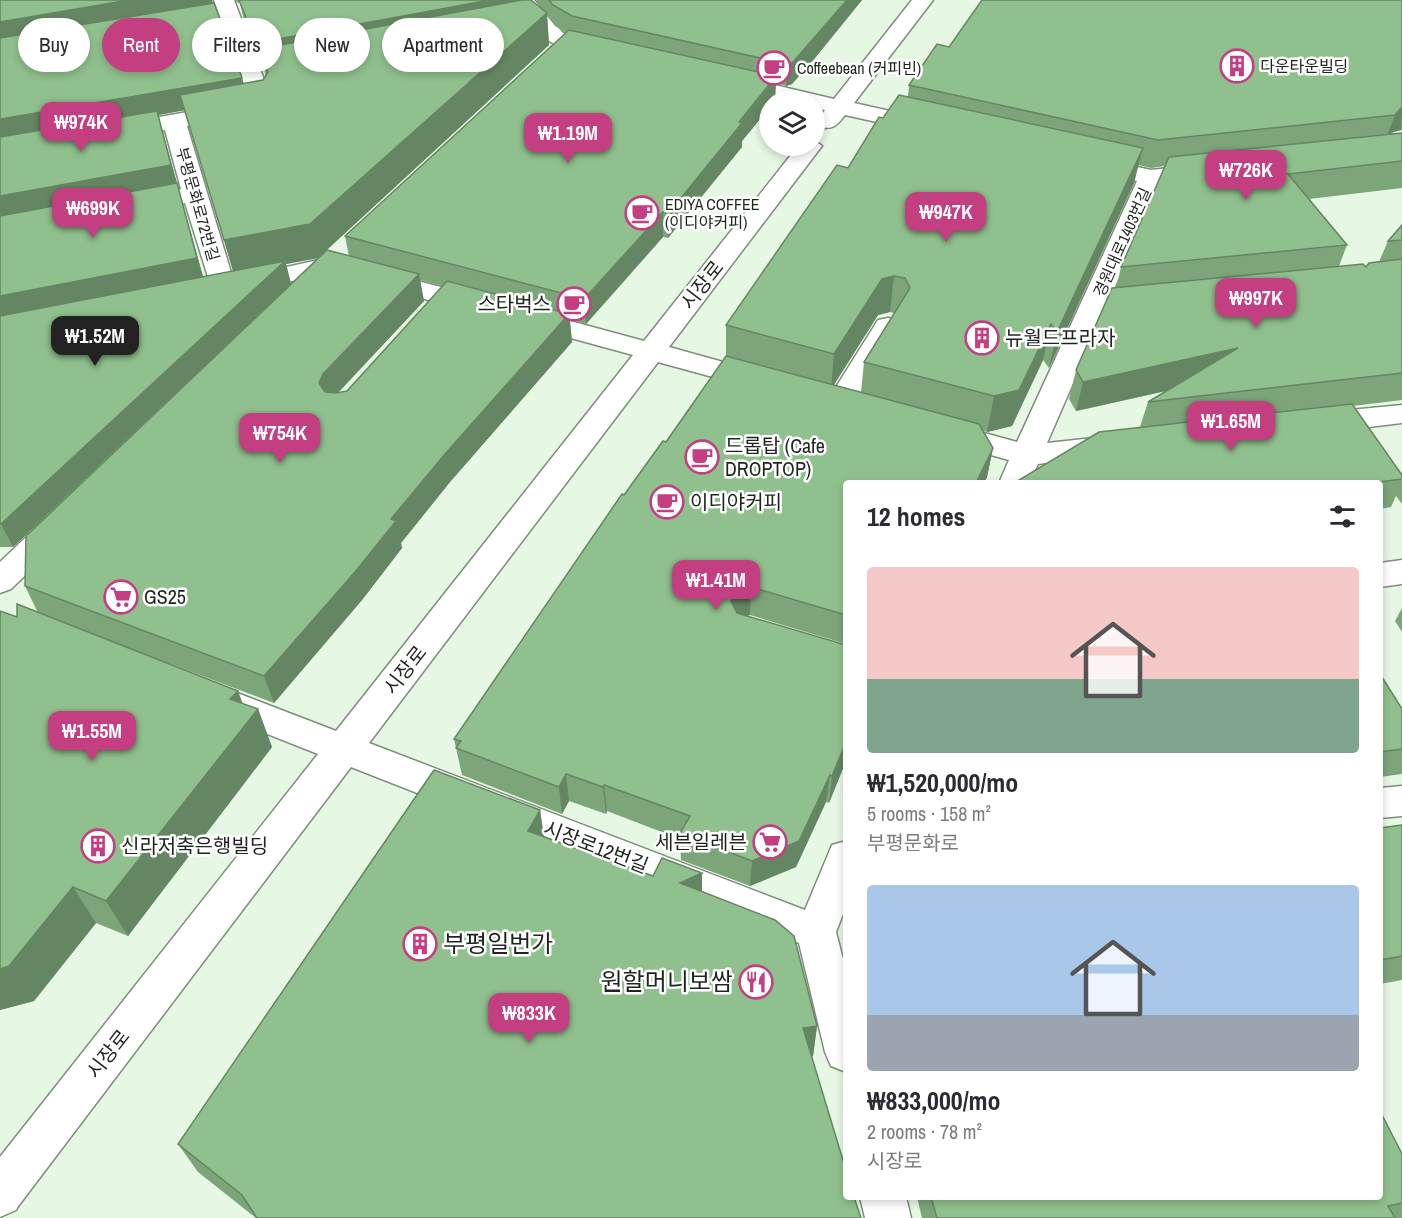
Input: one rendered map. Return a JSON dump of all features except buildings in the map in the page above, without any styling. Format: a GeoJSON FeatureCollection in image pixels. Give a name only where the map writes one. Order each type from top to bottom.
{"type":"FeatureCollection","features":[{"type":"Feature","properties":{"kind":"street"},"geometry":{"type":"LineString","coordinates":[[524,0],[557,52],[622,57]]}},
{"type":"Feature","properties":{"kind":"street"},"geometry":{"type":"LineString","coordinates":[[825,126],[923,0]]}},
{"type":"Feature","properties":{"kind":"street"},"geometry":{"type":"LineString","coordinates":[[206,17],[226,7],[251,10]]}},
{"type":"Feature","properties":{"kind":"street","name":"부평문화로72번길"},"geometry":{"type":"LineString","coordinates":[[92,135],[263,106],[249,76],[226,7]]}},
{"type":"Feature","properties":{"kind":"street"},"geometry":{"type":"LineString","coordinates":[[515,25],[538,21]]}},
{"type":"Feature","properties":{"kind":"street"},"geometry":{"type":"LineString","coordinates":[[249,76],[268,72]]}},
{"type":"Feature","properties":{"kind":"street"},"geometry":{"type":"LineString","coordinates":[[712,77],[767,90]]}},
{"type":"Feature","properties":{"kind":"street"},"geometry":{"type":"LineString","coordinates":[[825,103],[944,130]]}},
{"type":"Feature","properties":{"kind":"street","name":"부평문화로72번길"},"geometry":{"type":"LineString","coordinates":[[174,122],[195,194],[211,289],[327,266]]}},
{"type":"Feature","properties":{"kind":"street","name":"시장로"},"geometry":{"type":"LineString","coordinates":[[0,1194],[802,156]]}},
{"type":"Feature","properties":{"kind":"street"},"geometry":{"type":"LineString","coordinates":[[1070,159],[1151,177],[1231,168]]}},
{"type":"Feature","properties":{"kind":"street","name":"경원대로1403번길"},"geometry":{"type":"LineString","coordinates":[[1015,480],[1026,455],[1105,306],[1151,177]]}},
{"type":"Feature","properties":{"kind":"street"},"geometry":{"type":"LineString","coordinates":[[115,209],[195,194]]}},
{"type":"Feature","properties":{"kind":"street"},"geometry":{"type":"LineString","coordinates":[[292,300],[352,243]]}},
{"type":"Feature","properties":{"kind":"street"},"geometry":{"type":"LineString","coordinates":[[327,266],[652,350],[784,388]]}},
{"type":"Feature","properties":{"kind":"street"},"geometry":{"type":"LineString","coordinates":[[422,322],[446,296]]}},
{"type":"Feature","properties":{"kind":"street"},"geometry":{"type":"LineString","coordinates":[[840,403],[890,322]]}},
{"type":"Feature","properties":{"kind":"street"},"geometry":{"type":"LineString","coordinates":[[1296,426],[1402,414]]}},
{"type":"Feature","properties":{"kind":"street"},"geometry":{"type":"LineString","coordinates":[[928,428],[1026,455],[1144,442]]}},
{"type":"Feature","properties":{"kind":"street"},"geometry":{"type":"LineString","coordinates":[[0,581],[77,507]]}},
{"type":"Feature","properties":{"kind":"street"},"geometry":{"type":"LineString","coordinates":[[1383,575],[1402,572]]}},
{"type":"Feature","properties":{"kind":"street","name":"시장로12번길"},"geometry":{"type":"LineString","coordinates":[[188,687],[816,932]]}},
{"type":"Feature","properties":{"kind":"street"},"geometry":{"type":"LineString","coordinates":[[1383,803],[1402,801]]}},
{"type":"Feature","properties":{"kind":"street"},"geometry":{"type":"LineString","coordinates":[[843,868],[816,932],[843,1040]]}},
{"type":"Feature","properties":{"kind":"street"},"geometry":{"type":"LineString","coordinates":[[0,1194],[6,1218]]}},
{"type":"Feature","properties":{"kind":"street"},"geometry":{"type":"LineString","coordinates":[[884,1200],[888,1218]]}},
{"type":"Feature","properties":{"kind":"place","name":"다운타운빌딩"},"geometry":{"type":"Point","coordinates":[1237,66]}},
{"type":"Feature","properties":{"kind":"place","name":"Coffeebean (커피빈)"},"geometry":{"type":"Point","coordinates":[774,68]}},
{"type":"Feature","properties":{"kind":"place","name":"EDIYA COFFEE (이디야커피)"},"geometry":{"type":"Point","coordinates":[642,213]}},
{"type":"Feature","properties":{"kind":"place","name":"스타벅스"},"geometry":{"type":"Point","coordinates":[574,304]}},
{"type":"Feature","properties":{"kind":"place","name":"뉴월드프라자"},"geometry":{"type":"Point","coordinates":[982,338]}},
{"type":"Feature","properties":{"kind":"place","name":"드롭탑 (Cafe DROPTOP)"},"geometry":{"type":"Point","coordinates":[702,457]}},
{"type":"Feature","properties":{"kind":"place","name":"이디야커피"},"geometry":{"type":"Point","coordinates":[667,502]}},
{"type":"Feature","properties":{"kind":"place","name":"GS25"},"geometry":{"type":"Point","coordinates":[121,597]}},
{"type":"Feature","properties":{"kind":"place","name":"세븐일레븐"},"geometry":{"type":"Point","coordinates":[770,842]}},
{"type":"Feature","properties":{"kind":"place","name":"신라저축은행빌딩"},"geometry":{"type":"Point","coordinates":[98,846]}},
{"type":"Feature","properties":{"kind":"place","name":"부평일번가"},"geometry":{"type":"Point","coordinates":[420,944]}},
{"type":"Feature","properties":{"kind":"place","name":"원할머니보쌈"},"geometry":{"type":"Point","coordinates":[756,982]}}]}
